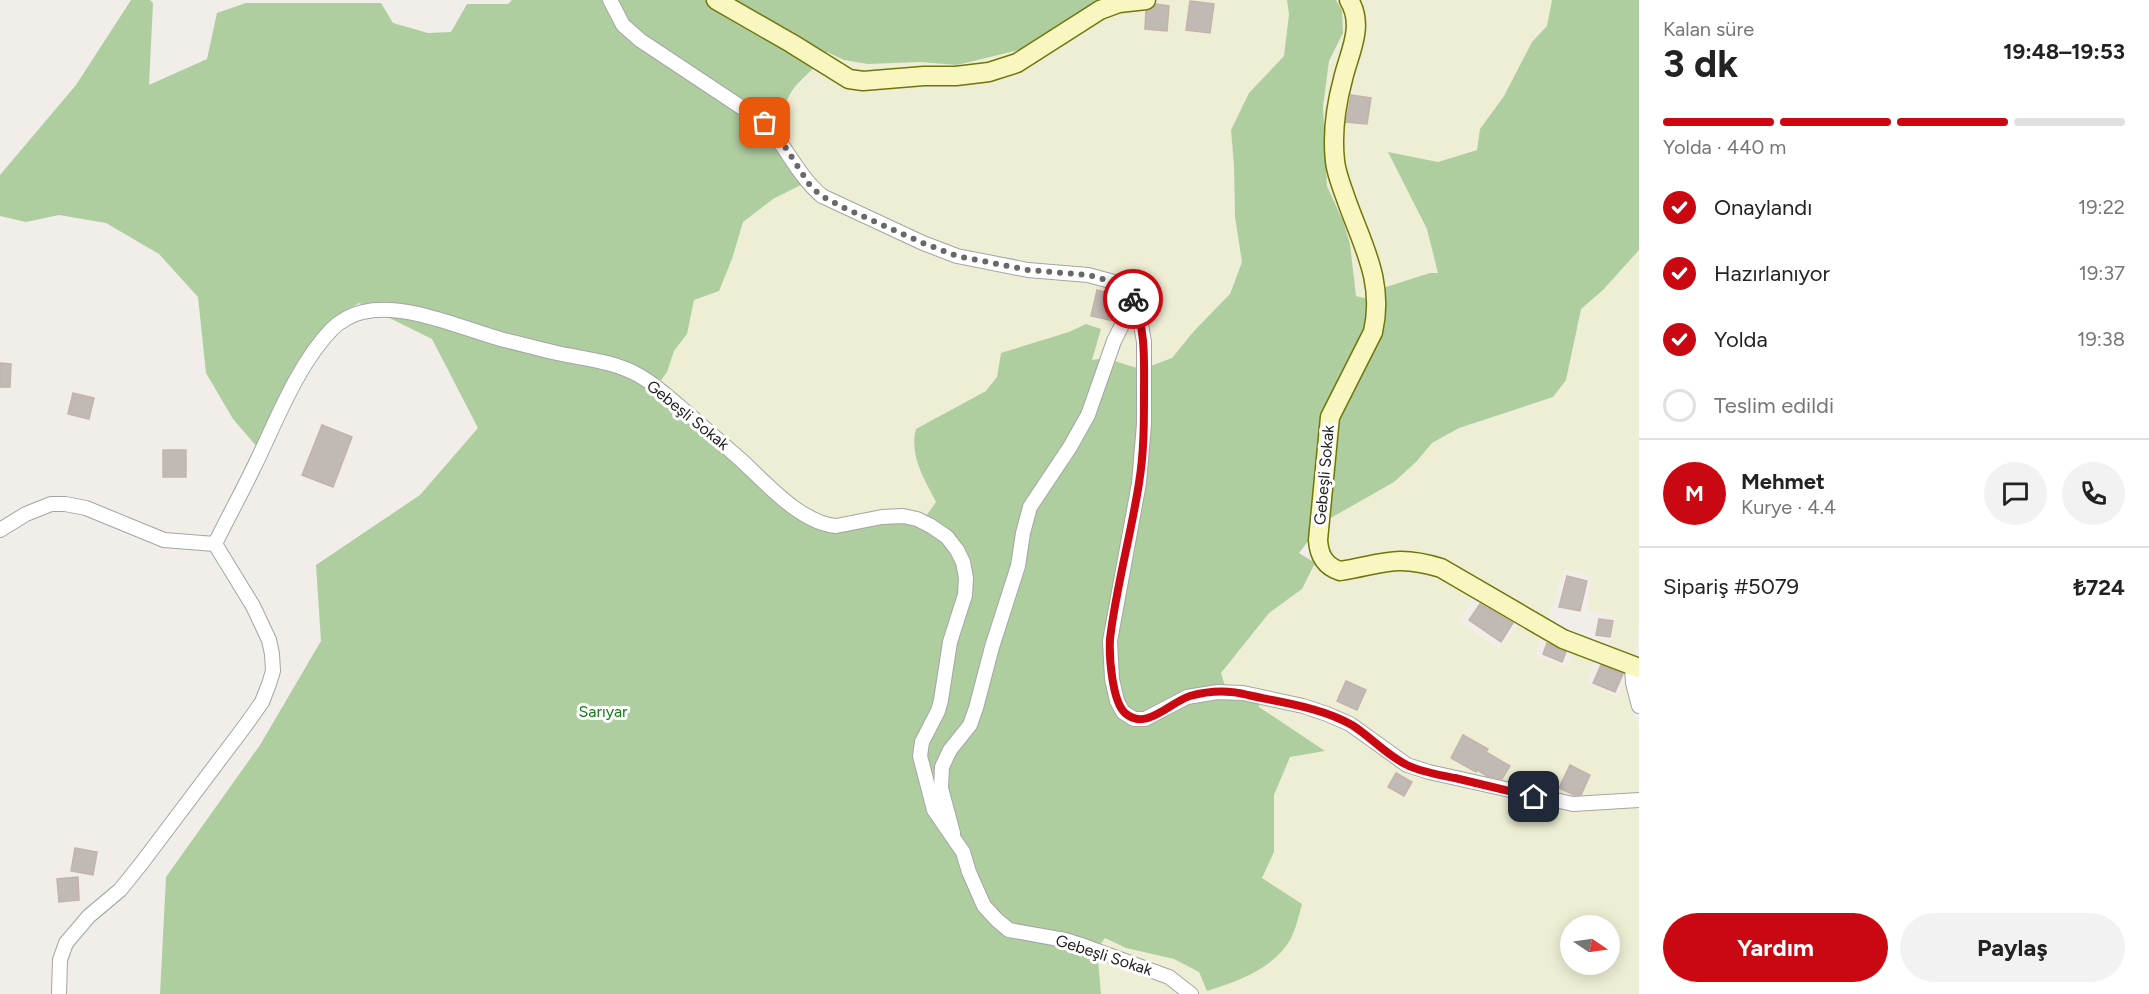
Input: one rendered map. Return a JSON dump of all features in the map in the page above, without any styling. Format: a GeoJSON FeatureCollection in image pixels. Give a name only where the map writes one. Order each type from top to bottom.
{"type":"FeatureCollection","features":[{"type":"Feature","properties":{"kind":"street"},"geometry":{"type":"LineString","coordinates":[[610,0],[623,26],[640,40],[765,123],[780,139],[811,187],[822,196],[923,243],[957,256],[1028,270],[1088,275],[1114,282],[1128,290],[1140,319],[1144,342],[1143,449],[1133,522],[1110,641],[1112,679],[1118,701],[1124,712],[1134,719],[1145,719],[1187,697],[1218,692],[1243,693],[1303,706],[1327,714],[1359,730],[1407,765],[1429,772],[1574,804],[1639,800]]}},
{"type":"Feature","properties":{"kind":"street"},"geometry":{"type":"LineString","coordinates":[[716,0],[849,79],[862,81],[989,72],[1017,63],[1100,10],[1119,3],[1146,0]]}},
{"type":"Feature","properties":{"kind":"street","name":"Gebeşli Sokak"},"geometry":{"type":"LineString","coordinates":[[1349,0],[1354,8],[1355,40],[1342,79],[1334,128],[1335,162],[1377,290],[1376,317],[1373,332],[1330,417],[1318,540],[1323,560],[1331,568],[1340,571],[1402,559],[1419,561],[1441,568],[1563,639],[1636,667],[1634,683],[1639,706]]}},
{"type":"Feature","properties":{"kind":"street","name":"Gebeşli Sokak"},"geometry":{"type":"LineString","coordinates":[[955,840],[941,788],[942,767],[950,750],[970,725],[976,708],[992,647],[1018,566],[1030,507],[1070,447],[1088,415],[1114,341],[1134,301]]}},
{"type":"Feature","properties":{"kind":"street","name":"Gebeşli Sokak"},"geometry":{"type":"LineString","coordinates":[[215,544],[302,371],[333,328],[346,319],[363,312],[386,310],[422,314],[503,340],[598,360],[640,376],[666,395],[797,510],[815,520],[836,526],[882,517],[903,516],[917,519],[947,537],[963,562],[966,578],[964,595],[950,642],[938,711],[922,742],[920,756],[934,810],[963,852],[984,906],[1009,930],[1084,946],[1169,977],[1191,994]]}},
{"type":"Feature","properties":{"kind":"street"},"geometry":{"type":"LineString","coordinates":[[0,530],[26,514],[51,504],[65,504],[86,508],[164,540],[215,544],[253,606],[269,640],[272,654],[273,671],[269,684],[262,702],[245,726],[120,890],[89,916],[66,943],[60,960],[59,994]]}},
{"type":"Feature","properties":{"kind":"green space","name":"Sarıyar"},"geometry":{"type":"Polygon","coordinates":[[[131,0],[150,0],[153,3],[149,85],[207,59],[217,13],[246,3],[381,3],[393,23],[428,33],[451,32],[467,4],[508,4],[512,0],[1106,0],[1056,26],[1027,48],[957,65],[920,62],[868,64],[844,60],[827,52],[790,94],[784,116],[784,128],[790,151],[805,183],[773,199],[743,222],[719,291],[694,300],[687,334],[674,351],[667,372],[659,383],[800,508],[828,518],[847,519],[901,508],[926,516],[936,502],[916,457],[914,439],[916,429],[986,391],[997,377],[1001,353],[1069,332],[1086,324],[1101,329],[1092,360],[1105,358],[1137,368],[1148,367],[1172,358],[1194,331],[1230,294],[1242,262],[1235,217],[1231,130],[1249,93],[1284,56],[1289,14],[1287,0],[1336,0],[1342,10],[1343,33],[1329,61],[1323,107],[1327,186],[1343,221],[1350,244],[1356,296],[1376,301],[1386,287],[1430,273],[1438,273],[1427,229],[1388,152],[1438,162],[1477,150],[1480,129],[1504,96],[1532,42],[1547,26],[1552,0],[1639,0],[1639,250],[1603,290],[1581,309],[1566,380],[1553,397],[1459,428],[1432,443],[1394,482],[1322,523],[1299,553],[1315,563],[1302,589],[1269,613],[1221,673],[1225,686],[1260,691],[1259,707],[1325,751],[1290,757],[1274,795],[1274,852],[1262,878],[1302,904],[1296,927],[1283,950],[1264,967],[1253,973],[1207,991],[1199,972],[1174,959],[1126,948],[1105,938],[1097,949],[1101,994],[160,994],[166,877],[260,745],[321,641],[316,565],[420,495],[478,428],[432,339],[359,303],[329,325],[257,447],[233,419],[206,373],[198,297],[159,254],[106,223],[59,215],[26,222],[0,216],[0,175],[76,85],[131,0]]]}},
{"type":"Feature","properties":{"kind":"green space"},"geometry":{"type":"Polygon","coordinates":[[[1106,0],[1287,0],[1289,14],[1284,56],[1249,93],[1231,130],[1235,217],[1242,262],[1230,294],[1194,331],[1172,358],[1148,367],[1137,368],[1105,358],[1092,360],[1101,329],[1086,324],[1045,340],[997,377],[986,391],[955,407],[913,441],[920,472],[936,502],[926,516],[901,508],[847,519],[828,518],[800,508],[659,384],[667,372],[674,351],[687,334],[694,300],[719,291],[743,222],[773,199],[805,183],[798,169],[783,122],[790,95],[820,63],[827,52],[844,60],[868,64],[920,62],[957,65],[1027,48],[1055,26],[1106,0]]]}},
{"type":"Feature","properties":{"kind":"green space"},"geometry":{"type":"Polygon","coordinates":[[[1336,0],[1552,0],[1547,26],[1532,42],[1504,96],[1480,129],[1477,150],[1438,162],[1389,153],[1427,229],[1438,273],[1430,273],[1386,287],[1376,301],[1356,297],[1353,266],[1343,220],[1327,186],[1323,107],[1329,61],[1343,33],[1342,10],[1336,0]]]}},
{"type":"Feature","properties":{"kind":"green space"},"geometry":{"type":"Polygon","coordinates":[[[1639,250],[1639,626],[1635,661],[1607,652],[1616,618],[1587,610],[1592,576],[1564,570],[1547,624],[1444,565],[1346,565],[1326,556],[1322,523],[1394,482],[1432,443],[1459,428],[1553,397],[1568,368],[1581,309],[1603,290],[1639,250]]]}},
{"type":"Feature","properties":{"kind":"green space"},"geometry":{"type":"Polygon","coordinates":[[[1315,563],[1325,571],[1411,568],[1474,595],[1459,622],[1500,649],[1518,625],[1540,636],[1535,656],[1567,667],[1574,652],[1595,661],[1587,683],[1618,697],[1627,679],[1632,711],[1639,725],[1639,994],[1101,994],[1097,949],[1105,938],[1126,948],[1174,959],[1199,972],[1302,904],[1262,878],[1274,852],[1274,795],[1290,757],[1325,751],[1224,686],[1221,674],[1269,613],[1302,589],[1315,563]]]}},
{"type":"Feature","properties":{"kind":"building"},"geometry":{"type":"Polygon","coordinates":[[[1190,1],[1214,4],[1210,33],[1186,30],[1190,1]]]}},
{"type":"Feature","properties":{"kind":"building"},"geometry":{"type":"Polygon","coordinates":[[[1156,4],[1169,6],[1167,31],[1145,29],[1146,11],[1152,9],[1156,4]]]}},
{"type":"Feature","properties":{"kind":"building"},"geometry":{"type":"Polygon","coordinates":[[[1351,95],[1371,98],[1367,124],[1346,122],[1351,95]]]}},
{"type":"Feature","properties":{"kind":"building"},"geometry":{"type":"Polygon","coordinates":[[[1097,290],[1121,296],[1121,308],[1114,321],[1091,316],[1097,290]]]}},
{"type":"Feature","properties":{"kind":"building"},"geometry":{"type":"Polygon","coordinates":[[[0,363],[11,364],[10,387],[0,387],[0,363]]]}},
{"type":"Feature","properties":{"kind":"building"},"geometry":{"type":"Polygon","coordinates":[[[73,393],[94,398],[89,419],[68,414],[73,393]]]}},
{"type":"Feature","properties":{"kind":"building"},"geometry":{"type":"Polygon","coordinates":[[[322,425],[352,437],[333,487],[302,475],[322,425]]]}},
{"type":"Feature","properties":{"kind":"building"},"geometry":{"type":"Polygon","coordinates":[[[163,450],[186,450],[186,477],[163,477],[163,450]]]}},
{"type":"Feature","properties":{"kind":"building"},"geometry":{"type":"Polygon","coordinates":[[[1567,576],[1587,581],[1580,611],[1559,607],[1567,576]]]}},
{"type":"Feature","properties":{"kind":"building"},"geometry":{"type":"Polygon","coordinates":[[[1480,604],[1513,623],[1501,642],[1469,620],[1480,604]]]}},
{"type":"Feature","properties":{"kind":"building"},"geometry":{"type":"Polygon","coordinates":[[[1599,619],[1613,621],[1610,637],[1596,635],[1599,619]]]}},
{"type":"Feature","properties":{"kind":"building"},"geometry":{"type":"Polygon","coordinates":[[[1547,643],[1566,652],[1562,662],[1543,654],[1547,643]]]}},
{"type":"Feature","properties":{"kind":"building"},"geometry":{"type":"Polygon","coordinates":[[[1601,665],[1623,674],[1615,692],[1593,683],[1601,665]]]}},
{"type":"Feature","properties":{"kind":"building"},"geometry":{"type":"Polygon","coordinates":[[[1346,681],[1366,690],[1357,710],[1337,701],[1346,681]]]}},
{"type":"Feature","properties":{"kind":"building"},"geometry":{"type":"Polygon","coordinates":[[[1463,735],[1488,749],[1486,752],[1510,766],[1502,779],[1487,776],[1477,770],[1476,772],[1451,758],[1463,735]]]}},
{"type":"Feature","properties":{"kind":"building"},"geometry":{"type":"Polygon","coordinates":[[[1570,765],[1590,775],[1581,795],[1574,795],[1559,788],[1570,765]]]}},
{"type":"Feature","properties":{"kind":"building"},"geometry":{"type":"Polygon","coordinates":[[[1396,773],[1412,782],[1404,796],[1388,787],[1396,773]]]}},
{"type":"Feature","properties":{"kind":"building"},"geometry":{"type":"Polygon","coordinates":[[[75,848],[97,852],[93,875],[71,871],[75,848]]]}},
{"type":"Feature","properties":{"kind":"building"},"geometry":{"type":"Polygon","coordinates":[[[78,877],[79,900],[59,902],[57,879],[78,877]]]}},
{"type":"Feature","properties":{"kind":"way so far"},"geometry":{"type":"LineString","coordinates":[[765,123],[780,139],[811,187],[842,207],[957,256],[1028,270],[1088,275],[1114,282],[1128,290],[1133,299]]}},
{"type":"Feature","properties":{"kind":"route"},"geometry":{"type":"LineString","coordinates":[[1133,299],[1140,319],[1144,342],[1143,449],[1133,522],[1110,641],[1112,679],[1118,701],[1124,712],[1134,719],[1145,719],[1187,697],[1203,693],[1243,693],[1303,706],[1339,719],[1368,736],[1390,755],[1407,765],[1534,797]]}}]}
